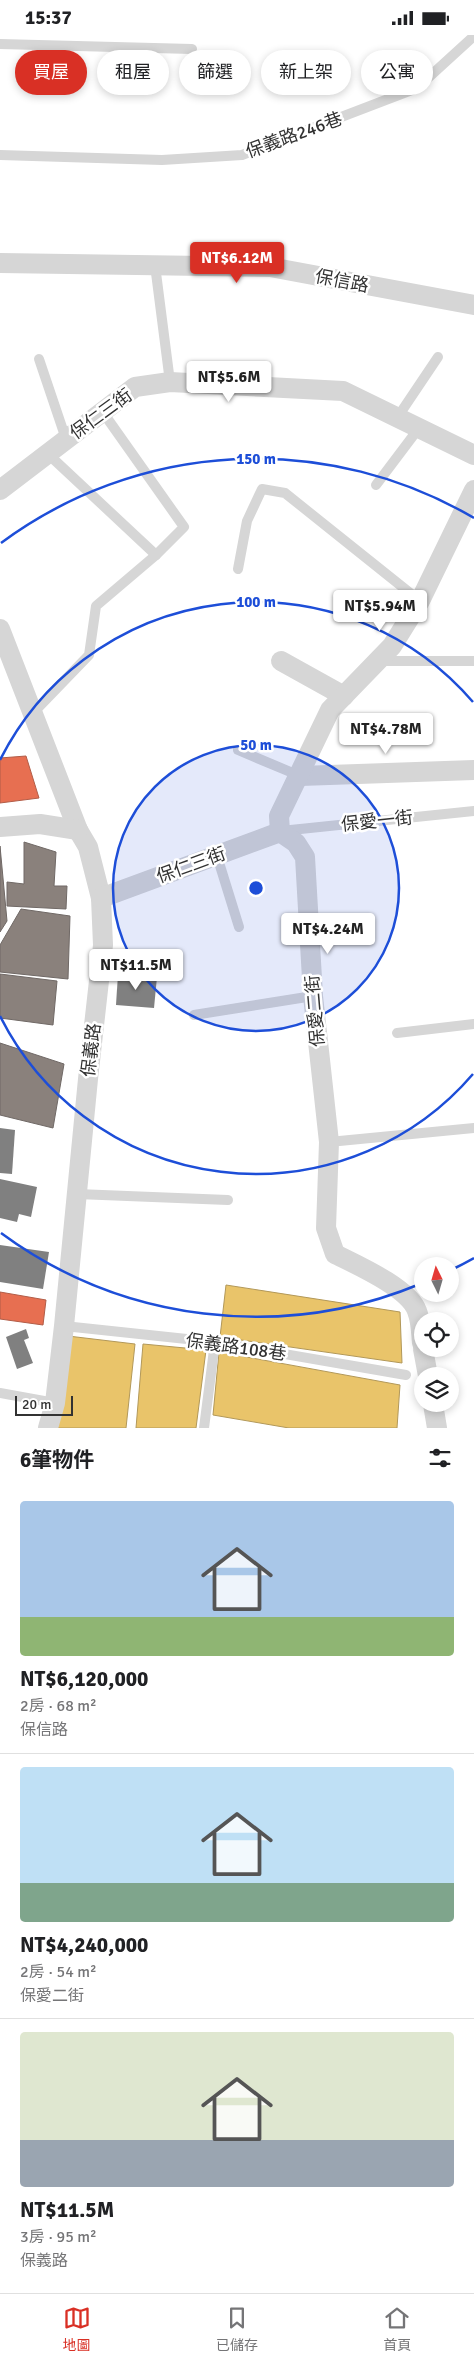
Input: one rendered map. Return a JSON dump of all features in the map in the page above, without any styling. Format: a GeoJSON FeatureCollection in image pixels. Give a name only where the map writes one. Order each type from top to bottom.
{"type":"FeatureCollection","features":[{"type":"Feature","properties":{"kind":"street","name":"保信路"},"geometry":{"type":"LineString","coordinates":[[0,263],[270,267],[474,305]]}},
{"type":"Feature","properties":{"kind":"street","name":"保仁三街"},"geometry":{"type":"LineString","coordinates":[[0,490],[135,387],[170,383],[343,391],[474,455]]}},
{"type":"Feature","properties":{"kind":"street"},"geometry":{"type":"LineString","coordinates":[[280,831],[279,816],[300,776],[330,710],[392,646],[420,601],[474,490]]}},
{"type":"Feature","properties":{"kind":"street","name":"保義路"},"geometry":{"type":"LineString","coordinates":[[0,629],[78,830],[88,847],[101,899],[103,945],[64,1326],[55,1403],[48,1428]]}},
{"type":"Feature","properties":{"kind":"street"},"geometry":{"type":"LineString","coordinates":[[281,661],[344,695]]}},
{"type":"Feature","properties":{"kind":"street"},"geometry":{"type":"LineString","coordinates":[[300,776],[474,770]]}},
{"type":"Feature","properties":{"kind":"street"},"geometry":{"type":"LineString","coordinates":[[0,827],[40,824],[78,830]]}},
{"type":"Feature","properties":{"kind":"street","name":"保仁三街"},"geometry":{"type":"LineString","coordinates":[[101,899],[280,831]]}},
{"type":"Feature","properties":{"kind":"street","name":"保愛二街"},"geometry":{"type":"LineString","coordinates":[[280,831],[296,843],[305,857],[313,996],[329,1142],[326,1228],[335,1254],[374,1273],[397,1288],[417,1312]]}},
{"type":"Feature","properties":{"kind":"street"},"geometry":{"type":"LineString","coordinates":[[434,1412],[437,1428]]}},
{"type":"Feature","properties":{"kind":"lane","name":"保義路246巷"},"geometry":{"type":"LineString","coordinates":[[0,155],[162,160],[242,155],[417,88],[474,36]]}},
{"type":"Feature","properties":{"kind":"lane"},"geometry":{"type":"LineString","coordinates":[[0,44],[192,49]]}},
{"type":"Feature","properties":{"kind":"lane"},"geometry":{"type":"LineString","coordinates":[[154,265],[170,383]]}},
{"type":"Feature","properties":{"kind":"lane"},"geometry":{"type":"LineString","coordinates":[[397,418],[438,357]]}},
{"type":"Feature","properties":{"kind":"lane"},"geometry":{"type":"LineString","coordinates":[[39,359],[66,439]]}},
{"type":"Feature","properties":{"kind":"lane"},"geometry":{"type":"LineString","coordinates":[[34,713],[89,655],[96,606],[156,555],[184,527],[102,411]]}},
{"type":"Feature","properties":{"kind":"lane"},"geometry":{"type":"LineString","coordinates":[[376,485],[419,428]]}},
{"type":"Feature","properties":{"kind":"lane"},"geometry":{"type":"LineString","coordinates":[[48,453],[156,555]]}},
{"type":"Feature","properties":{"kind":"lane"},"geometry":{"type":"LineString","coordinates":[[238,569],[247,521],[262,489],[285,493],[420,601]]}},
{"type":"Feature","properties":{"kind":"lane"},"geometry":{"type":"LineString","coordinates":[[378,661],[474,661]]}},
{"type":"Feature","properties":{"kind":"lane"},"geometry":{"type":"LineString","coordinates":[[238,750],[300,776]]}},
{"type":"Feature","properties":{"kind":"lane","name":"保愛一街"},"geometry":{"type":"LineString","coordinates":[[280,831],[474,811]]}},
{"type":"Feature","properties":{"kind":"lane"},"geometry":{"type":"LineString","coordinates":[[217,855],[239,927]]}},
{"type":"Feature","properties":{"kind":"lane"},"geometry":{"type":"LineString","coordinates":[[194,1015],[313,996]]}},
{"type":"Feature","properties":{"kind":"lane"},"geometry":{"type":"LineString","coordinates":[[397,1033],[474,1023]]}},
{"type":"Feature","properties":{"kind":"lane"},"geometry":{"type":"LineString","coordinates":[[329,1142],[474,1128]]}},
{"type":"Feature","properties":{"kind":"lane"},"geometry":{"type":"LineString","coordinates":[[77,1194],[228,1200]]}},
{"type":"Feature","properties":{"kind":"lane","name":"保義路108巷"},"geometry":{"type":"LineString","coordinates":[[64,1326],[215,1343],[406,1375]]}},
{"type":"Feature","properties":{"kind":"lane"},"geometry":{"type":"LineString","coordinates":[[204,1428],[215,1343]]}},
{"type":"Feature","properties":{"kind":"lane"},"geometry":{"type":"LineString","coordinates":[[0,1393],[55,1403]]}},
{"type":"Feature","properties":{"kind":"building: 住宅"},"geometry":{"type":"Polygon","coordinates":[[[226,1285],[400,1312],[402,1363],[220,1337],[226,1285]]]}},
{"type":"Feature","properties":{"kind":"building: 住宅"},"geometry":{"type":"Polygon","coordinates":[[[68,1336],[135,1344],[126,1428],[56,1428],[68,1336]]]}},
{"type":"Feature","properties":{"kind":"building: 住宅"},"geometry":{"type":"Polygon","coordinates":[[[143,1344],[206,1350],[196,1428],[136,1428],[143,1344]]]}},
{"type":"Feature","properties":{"kind":"building: 住宅"},"geometry":{"type":"Polygon","coordinates":[[[219,1352],[400,1385],[397,1428],[289,1428],[213,1415],[219,1352]]]}},
{"type":"Feature","properties":{"kind":"building: 商業"},"geometry":{"type":"Polygon","coordinates":[[[26,756],[39,798],[0,803],[0,758],[26,756]]]}},
{"type":"Feature","properties":{"kind":"building: 商業"},"geometry":{"type":"Polygon","coordinates":[[[0,1292],[46,1300],[43,1325],[0,1319],[0,1292]]]}},
{"type":"Feature","properties":{"kind":"building: 工業"},"geometry":{"type":"Polygon","coordinates":[[[24,842],[56,852],[54,886],[67,886],[66,909],[7,906],[7,882],[24,884],[24,842]]]}},
{"type":"Feature","properties":{"kind":"building: 工業"},"geometry":{"type":"Polygon","coordinates":[[[0,846],[7,921],[0,932],[0,846]]]}},
{"type":"Feature","properties":{"kind":"building: 工業"},"geometry":{"type":"Polygon","coordinates":[[[21,909],[70,916],[68,979],[0,972],[0,945],[21,909]]]}},
{"type":"Feature","properties":{"kind":"building: 工業"},"geometry":{"type":"Polygon","coordinates":[[[0,974],[57,981],[53,1025],[0,1018],[0,974]]]}},
{"type":"Feature","properties":{"kind":"building: 工業"},"geometry":{"type":"Polygon","coordinates":[[[0,1043],[64,1064],[53,1128],[0,1115],[0,1043]]]}},
{"type":"Feature","properties":{"kind":"building: 其他"},"geometry":{"type":"Polygon","coordinates":[[[118,974],[157,977],[154,1008],[116,1005],[118,974]]]}},
{"type":"Feature","properties":{"kind":"building: 其他"},"geometry":{"type":"Polygon","coordinates":[[[0,1128],[15,1130],[12,1174],[0,1173],[0,1128]]]}},
{"type":"Feature","properties":{"kind":"building: 其他"},"geometry":{"type":"Polygon","coordinates":[[[0,1179],[37,1187],[31,1217],[19,1214],[17,1222],[0,1218],[0,1179]]]}},
{"type":"Feature","properties":{"kind":"building: 其他"},"geometry":{"type":"Polygon","coordinates":[[[0,1245],[49,1252],[43,1289],[0,1282],[0,1245]]]}},
{"type":"Feature","properties":{"kind":"building: 其他"},"geometry":{"type":"Polygon","coordinates":[[[26,1329],[29,1338],[24,1340],[33,1363],[17,1369],[6,1337],[26,1329]]]}}]}
